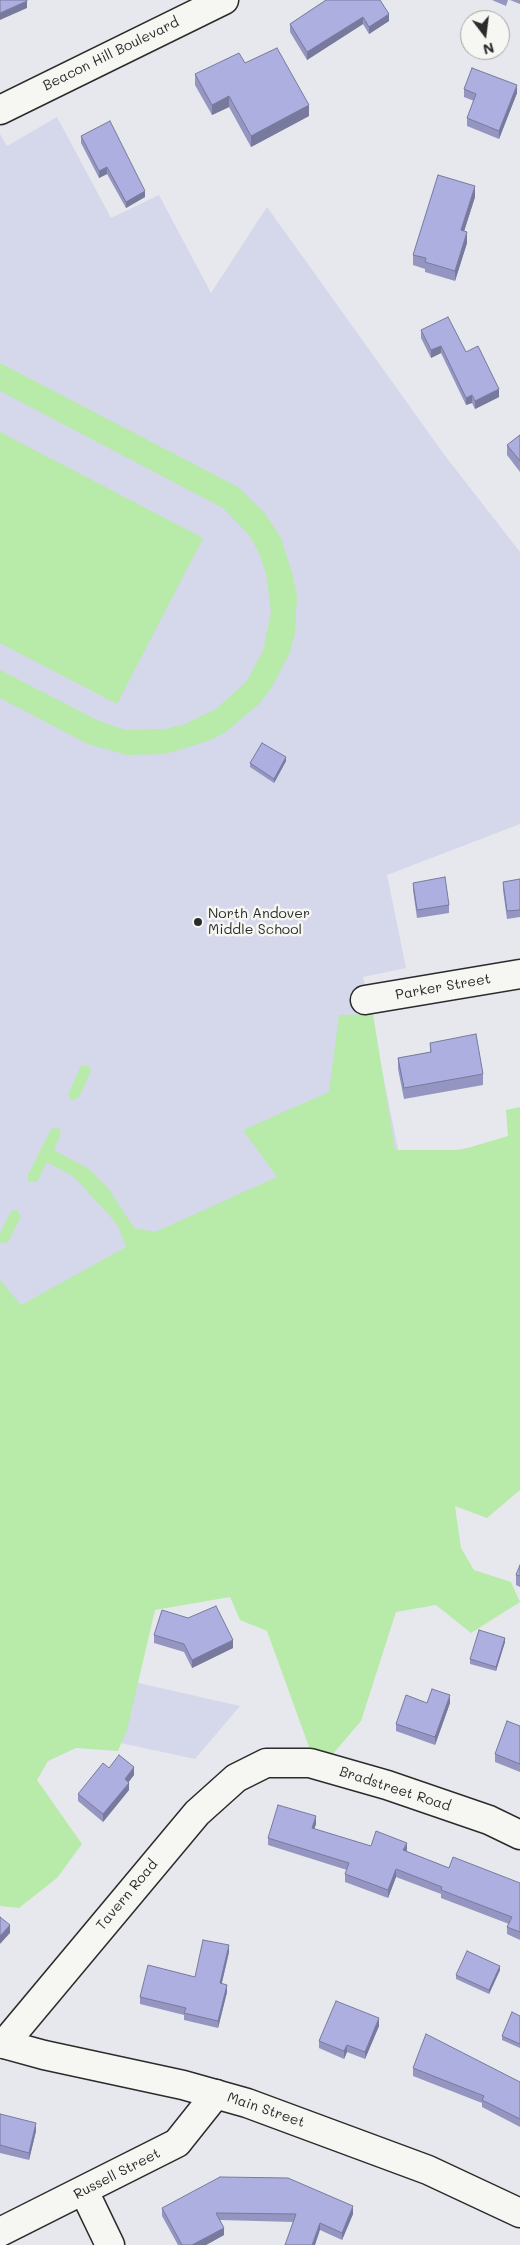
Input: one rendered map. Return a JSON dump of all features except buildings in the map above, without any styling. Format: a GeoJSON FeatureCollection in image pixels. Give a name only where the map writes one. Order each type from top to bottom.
{"type":"FeatureCollection","features":[{"type":"Feature","properties":{"kind":"street","name":"Beacon Hill Boulevard"},"geometry":{"type":"LineString","coordinates":[[0,110],[224,0]]}},
{"type":"Feature","properties":{"kind":"street","name":"Parker Street"},"geometry":{"type":"LineString","coordinates":[[365,1000],[520,974]]}},
{"type":"Feature","properties":{"kind":"street","name":"Bradstreet Road"},"geometry":{"type":"LineString","coordinates":[[266,1763],[310,1763],[387,1785],[489,1820],[520,1835]]}},
{"type":"Feature","properties":{"kind":"street","name":"Tavern Road"},"geometry":{"type":"LineString","coordinates":[[2,2043],[197,1812],[236,1778],[266,1763]]}},
{"type":"Feature","properties":{"kind":"street","name":"Main Street"},"geometry":{"type":"LineString","coordinates":[[2,2043],[44,2055],[216,2094],[353,2141],[428,2170],[520,2213]]}},
{"type":"Feature","properties":{"kind":"street","name":"Russell Street"},"geometry":{"type":"LineString","coordinates":[[0,2232],[177,2143],[216,2094]]}},
{"type":"Feature","properties":{"kind":"street"},"geometry":{"type":"LineString","coordinates":[[84,2191],[110,2245]]}},
{"type":"Feature","properties":{"kind":"shaded area","name":"North Andover Middle School"},"geometry":{"type":"Polygon","coordinates":[[[57,117],[111,218],[159,195],[211,293],[267,207],[446,457],[520,552],[520,824],[387,875],[406,968],[363,977],[400,1159],[510,1141],[108,1540],[81,1670],[240,1706],[195,1759],[0,1717],[0,134],[7,146],[57,117]]]}},
{"type":"Feature","properties":{"kind":"green space"},"geometry":{"type":"Polygon","coordinates":[[[0,363],[238,487],[264,512],[281,538],[297,596],[295,632],[290,652],[272,687],[259,704],[224,733],[208,741],[165,754],[127,755],[88,744],[0,698],[0,670],[99,721],[126,730],[164,729],[183,725],[216,709],[246,682],[263,651],[271,612],[266,573],[258,551],[249,535],[223,508],[0,391],[0,363]]]}},
{"type":"Feature","properties":{"kind":"green space"},"geometry":{"type":"Polygon","coordinates":[[[0,432],[203,538],[117,704],[0,643],[0,432]]]}},
{"type":"Feature","properties":{"kind":"green space"},"geometry":{"type":"Polygon","coordinates":[[[373,1014],[395,1150],[461,1150],[508,1136],[506,1110],[520,1107],[520,1490],[487,1518],[455,1506],[461,1548],[474,1570],[511,1582],[520,1602],[471,1633],[436,1605],[396,1612],[361,1721],[332,1755],[309,1747],[267,1631],[240,1620],[230,1597],[155,1610],[127,1730],[118,1751],[76,1748],[48,1761],[37,1780],[82,1844],[57,1878],[19,1908],[0,1906],[0,1280],[21,1305],[126,1247],[118,1226],[74,1177],[47,1162],[37,1182],[28,1181],[28,1175],[51,1129],[59,1128],[61,1133],[54,1150],[89,1169],[108,1188],[134,1228],[155,1232],[277,1177],[243,1130],[329,1092],[339,1015],[373,1014]]]}},
{"type":"Feature","properties":{"kind":"green space"},"geometry":{"type":"Polygon","coordinates":[[[81,1066],[88,1066],[91,1071],[79,1097],[72,1101],[68,1094],[81,1066]]]}},
{"type":"Feature","properties":{"kind":"green space"},"geometry":{"type":"Polygon","coordinates":[[[17,1210],[21,1216],[8,1242],[0,1243],[0,1233],[11,1211],[17,1210]]]}},
{"type":"Feature","properties":{"kind":"place","name":"North Andover Middle School"},"geometry":{"type":"Point","coordinates":[198,922]}}]}
